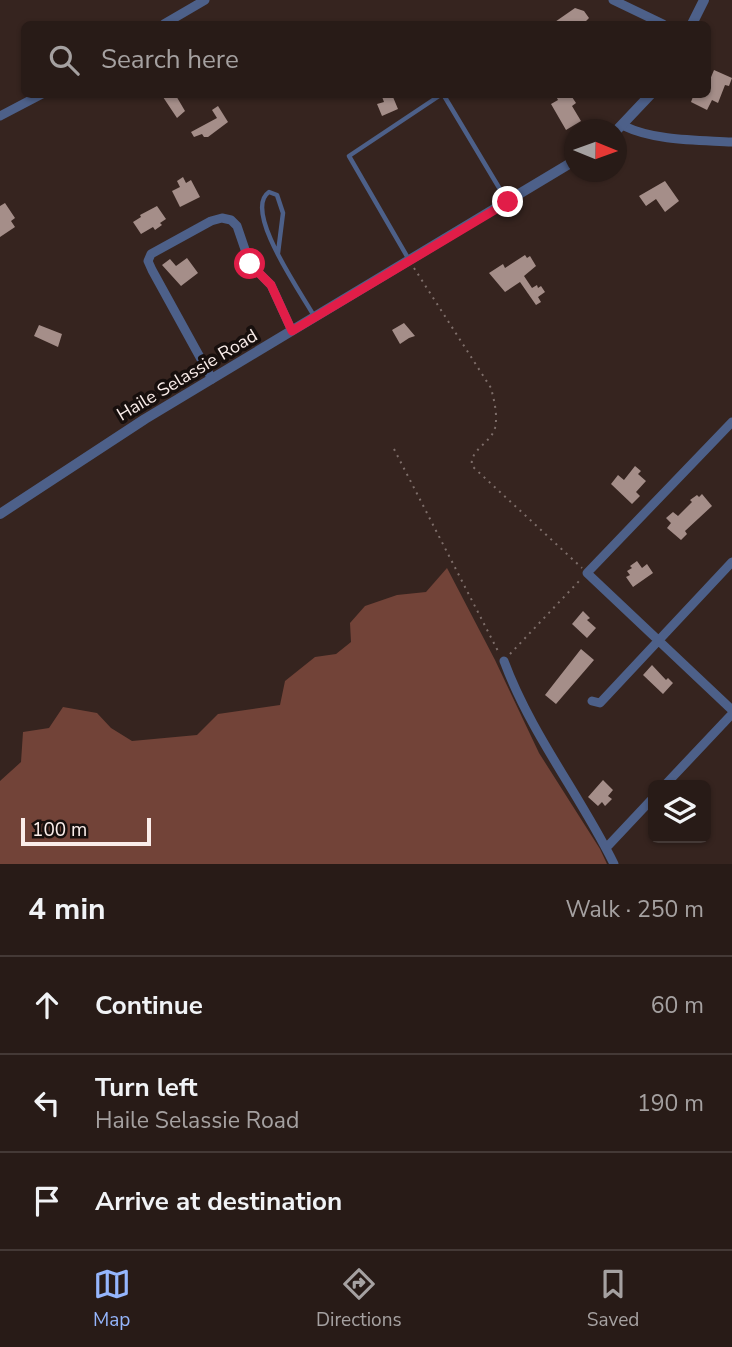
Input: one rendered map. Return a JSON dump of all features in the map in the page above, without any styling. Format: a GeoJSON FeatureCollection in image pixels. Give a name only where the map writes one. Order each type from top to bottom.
{"type":"FeatureCollection","features":[{"type":"Feature","properties":{"kind":"street"},"geometry":{"type":"LineString","coordinates":[[169,21],[205,0]]}},
{"type":"Feature","properties":{"kind":"street"},"geometry":{"type":"LineString","coordinates":[[612,0],[657,21]]}},
{"type":"Feature","properties":{"kind":"street"},"geometry":{"type":"LineString","coordinates":[[694,21],[704,0]]}},
{"type":"Feature","properties":{"kind":"street"},"geometry":{"type":"LineString","coordinates":[[0,116],[34,98]]}},
{"type":"Feature","properties":{"kind":"street"},"geometry":{"type":"LineString","coordinates":[[627,121],[647,98]]}},
{"type":"Feature","properties":{"kind":"street"},"geometry":{"type":"LineString","coordinates":[[627,130],[732,142]]}},
{"type":"Feature","properties":{"kind":"street","name":"Haile Selassie Road"},"geometry":{"type":"LineString","coordinates":[[0,514],[145,419],[564,168]]}},
{"type":"Feature","properties":{"kind":"street"},"geometry":{"type":"LineString","coordinates":[[212,379],[152,270],[148,261],[151,254],[211,221],[222,218],[231,220],[237,226],[250,264],[271,285],[292,331]]}},
{"type":"Feature","properties":{"kind":"street"},"geometry":{"type":"LineString","coordinates":[[670,780],[732,712],[587,573],[732,422]]}},
{"type":"Feature","properties":{"kind":"street"},"geometry":{"type":"LineString","coordinates":[[592,701],[600,702],[732,562]]}},
{"type":"Feature","properties":{"kind":"street"},"geometry":{"type":"LineString","coordinates":[[503,661],[512,684],[551,758],[614,864]]}},
{"type":"Feature","properties":{"kind":"street"},"geometry":{"type":"LineString","coordinates":[[606,848],[648,803]]}},
{"type":"Feature","properties":{"kind":"lane"},"geometry":{"type":"LineString","coordinates":[[410,261],[349,156],[437,98]]}},
{"type":"Feature","properties":{"kind":"lane"},"geometry":{"type":"LineString","coordinates":[[445,98],[508,202]]}},
{"type":"Feature","properties":{"kind":"lane"},"geometry":{"type":"LineString","coordinates":[[278,253],[283,213],[277,195],[269,192],[260,204],[261,216],[278,253],[314,317]]}},
{"type":"Feature","properties":{"kind":"path"},"geometry":{"type":"LineString","coordinates":[[394,449],[503,661],[587,573],[472,466],[472,456],[495,429],[495,402],[491,388],[410,261]]}},
{"type":"Feature","properties":{"kind":"shaded area"},"geometry":{"type":"Polygon","coordinates":[[[447,568],[539,753],[607,864],[0,864],[0,781],[21,762],[23,732],[49,728],[63,707],[97,713],[111,728],[132,741],[197,735],[218,714],[280,705],[285,681],[315,657],[336,654],[351,642],[350,623],[365,606],[397,595],[426,592],[447,568]]]}},
{"type":"Feature","properties":{"kind":"building"},"geometry":{"type":"Polygon","coordinates":[[[575,8],[584,11],[589,18],[586,21],[556,21],[575,8]]]}},
{"type":"Feature","properties":{"kind":"building"},"geometry":{"type":"Polygon","coordinates":[[[714,70],[732,78],[729,86],[725,85],[718,103],[712,100],[707,110],[691,102],[692,98],[711,98],[711,77],[714,70]]]}},
{"type":"Feature","properties":{"kind":"building"},"geometry":{"type":"Polygon","coordinates":[[[164,98],[177,98],[185,111],[177,118],[164,98]]]}},
{"type":"Feature","properties":{"kind":"building"},"geometry":{"type":"Polygon","coordinates":[[[382,98],[393,98],[398,109],[382,116],[377,104],[384,102],[382,98]]]}},
{"type":"Feature","properties":{"kind":"building"},"geometry":{"type":"Polygon","coordinates":[[[557,98],[573,98],[576,103],[572,106],[580,119],[564,119],[564,127],[551,104],[558,100],[557,98]]]}},
{"type":"Feature","properties":{"kind":"building"},"geometry":{"type":"Polygon","coordinates":[[[218,106],[228,122],[208,137],[202,134],[194,137],[191,132],[217,118],[212,110],[218,106]]]}},
{"type":"Feature","properties":{"kind":"building"},"geometry":{"type":"Polygon","coordinates":[[[183,177],[186,183],[191,180],[200,197],[180,207],[172,191],[180,187],[177,181],[183,177]]]}},
{"type":"Feature","properties":{"kind":"building"},"geometry":{"type":"Polygon","coordinates":[[[665,181],[679,201],[665,212],[656,199],[646,206],[639,196],[665,181]]]}},
{"type":"Feature","properties":{"kind":"building"},"geometry":{"type":"Polygon","coordinates":[[[5,203],[15,218],[11,221],[15,227],[0,237],[0,206],[5,203]]]}},
{"type":"Feature","properties":{"kind":"building"},"geometry":{"type":"Polygon","coordinates":[[[157,206],[166,219],[155,230],[153,227],[141,234],[133,222],[157,206]]]}},
{"type":"Feature","properties":{"kind":"building"},"geometry":{"type":"Polygon","coordinates":[[[525,255],[527,258],[530,256],[536,266],[524,276],[532,288],[541,286],[545,292],[538,297],[541,302],[536,305],[520,282],[505,292],[489,273],[503,264],[505,268],[525,255]]]}},
{"type":"Feature","properties":{"kind":"building"},"geometry":{"type":"Polygon","coordinates":[[[187,258],[198,273],[181,286],[162,265],[170,259],[176,266],[187,258]]]}},
{"type":"Feature","properties":{"kind":"building"},"geometry":{"type":"Polygon","coordinates":[[[404,323],[415,336],[400,344],[392,330],[404,323]]]}},
{"type":"Feature","properties":{"kind":"building"},"geometry":{"type":"Polygon","coordinates":[[[39,325],[62,334],[58,347],[34,336],[39,325]]]}},
{"type":"Feature","properties":{"kind":"building"},"geometry":{"type":"Polygon","coordinates":[[[635,466],[641,471],[638,474],[646,481],[636,492],[640,496],[632,504],[611,484],[618,475],[624,480],[635,466]]]}},
{"type":"Feature","properties":{"kind":"building"},"geometry":{"type":"Polygon","coordinates":[[[702,494],[712,506],[685,531],[687,534],[681,540],[667,528],[671,523],[666,518],[673,512],[678,516],[692,502],[690,500],[702,494]]]}},
{"type":"Feature","properties":{"kind":"building"},"geometry":{"type":"Polygon","coordinates":[[[637,561],[642,568],[647,564],[653,573],[633,587],[626,577],[630,575],[627,571],[632,568],[630,566],[637,561]]]}},
{"type":"Feature","properties":{"kind":"building"},"geometry":{"type":"Polygon","coordinates":[[[583,611],[590,618],[587,620],[596,628],[587,638],[572,624],[583,611]]]}},
{"type":"Feature","properties":{"kind":"building"},"geometry":{"type":"Polygon","coordinates":[[[581,649],[594,660],[556,704],[545,695],[581,649]]]}},
{"type":"Feature","properties":{"kind":"building"},"geometry":{"type":"Polygon","coordinates":[[[652,665],[666,680],[668,678],[673,683],[663,694],[643,675],[652,665]]]}},
{"type":"Feature","properties":{"kind":"building"},"geometry":{"type":"Polygon","coordinates":[[[603,780],[613,790],[608,796],[612,799],[605,806],[602,802],[598,806],[588,797],[603,780]]]}},
{"type":"Feature","properties":{"kind":"route"},"geometry":{"type":"LineString","coordinates":[[250,264],[271,285],[292,331],[508,202]]}}]}
